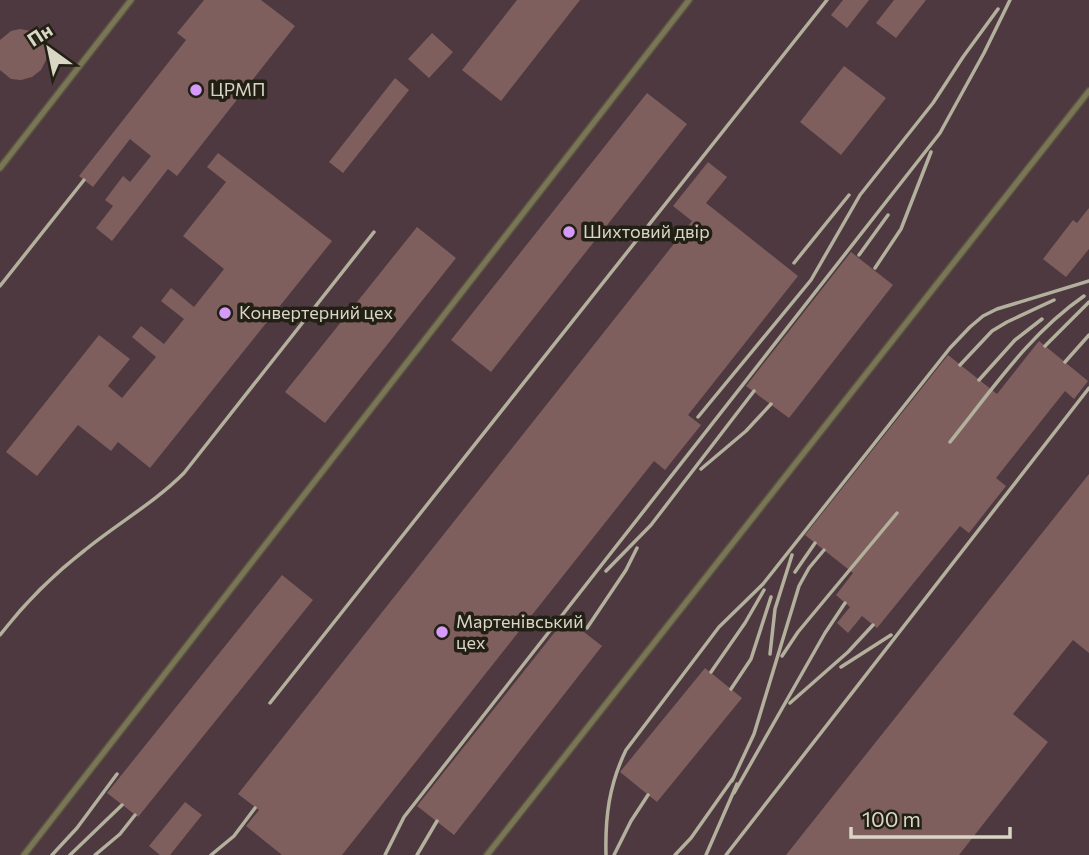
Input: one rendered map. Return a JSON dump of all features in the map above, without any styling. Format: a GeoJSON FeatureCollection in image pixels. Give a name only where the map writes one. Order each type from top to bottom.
{"type":"FeatureCollection","features":[{"type":"Feature","properties":{"kind":"lane"},"geometry":{"type":"LineString","coordinates":[[0,168],[131,0]]}},
{"type":"Feature","properties":{"kind":"lane"},"geometry":{"type":"LineString","coordinates":[[24,855],[689,0]]}},
{"type":"Feature","properties":{"kind":"lane"},"geometry":{"type":"LineString","coordinates":[[487,855],[1089,92]]}},
{"type":"Feature","properties":{"kind":"shaded area"},"geometry":{"type":"Polygon","coordinates":[[[0,0],[1089,0],[1089,855],[0,855],[0,0]]]}},
{"type":"Feature","properties":{"kind":"building","name":"ЦРМП"},"geometry":{"type":"Polygon","coordinates":[[[204,0],[261,0],[295,26],[177,176],[168,169],[112,241],[96,228],[113,206],[105,200],[123,176],[130,182],[151,156],[130,139],[93,187],[79,176],[186,40],[177,33],[204,0]]]}},
{"type":"Feature","properties":{"kind":"building"},"geometry":{"type":"Polygon","coordinates":[[[517,0],[580,0],[501,101],[462,70],[517,0]]]}},
{"type":"Feature","properties":{"kind":"building"},"geometry":{"type":"Polygon","coordinates":[[[843,0],[869,0],[847,28],[831,15],[843,0]]]}},
{"type":"Feature","properties":{"kind":"building"},"geometry":{"type":"Polygon","coordinates":[[[894,0],[926,0],[896,38],[876,23],[894,0]]]}},
{"type":"Feature","properties":{"kind":"building"},"geometry":{"type":"Polygon","coordinates":[[[11,31],[31,31],[41,39],[46,50],[46,60],[41,70],[32,77],[21,80],[11,79],[0,70],[0,40],[11,31]]]}},
{"type":"Feature","properties":{"kind":"building"},"geometry":{"type":"Polygon","coordinates":[[[432,33],[453,52],[429,78],[408,59],[432,33]]]}},
{"type":"Feature","properties":{"kind":"building"},"geometry":{"type":"Polygon","coordinates":[[[844,66],[886,98],[841,155],[800,122],[844,66]]]}},
{"type":"Feature","properties":{"kind":"building"},"geometry":{"type":"Polygon","coordinates":[[[395,78],[409,90],[343,173],[329,162],[395,78]]]}},
{"type":"Feature","properties":{"kind":"building","name":"Шихтовий двір"},"geometry":{"type":"Polygon","coordinates":[[[647,93],[687,124],[491,372],[451,340],[647,93]]]}},
{"type":"Feature","properties":{"kind":"building","name":"Конвертерний цех"},"geometry":{"type":"Polygon","coordinates":[[[218,153],[332,241],[150,468],[118,442],[111,451],[78,425],[37,476],[6,452],[99,335],[130,359],[108,386],[122,398],[156,357],[132,337],[141,326],[164,344],[184,319],[161,301],[171,288],[194,307],[224,269],[183,236],[226,182],[207,167],[218,153]]]}},
{"type":"Feature","properties":{"kind":"building","name":"Мартенівський цех"},"geometry":{"type":"Polygon","coordinates":[[[708,162],[727,177],[706,203],[798,276],[688,415],[701,425],[665,470],[654,461],[342,855],[282,855],[246,826],[259,810],[238,794],[692,221],[673,206],[708,162]]]}},
{"type":"Feature","properties":{"kind":"building"},"geometry":{"type":"Polygon","coordinates":[[[1089,208],[1089,249],[1066,277],[1043,259],[1073,220],[1077,223],[1089,208]]]}},
{"type":"Feature","properties":{"kind":"building"},"geometry":{"type":"Polygon","coordinates":[[[417,227],[456,258],[325,423],[285,392],[417,227]]]}},
{"type":"Feature","properties":{"kind":"building"},"geometry":{"type":"Polygon","coordinates":[[[851,252],[893,285],[789,418],[746,386],[851,252]]]}},
{"type":"Feature","properties":{"kind":"building"},"geometry":{"type":"Polygon","coordinates":[[[1039,341],[1088,381],[1074,399],[1065,391],[996,478],[1006,486],[969,533],[960,526],[877,628],[862,616],[848,633],[837,623],[850,607],[836,595],[853,573],[805,535],[948,355],[997,394],[1039,341]]]}},
{"type":"Feature","properties":{"kind":"building"},"geometry":{"type":"Polygon","coordinates":[[[1089,474],[1089,653],[1073,640],[1013,714],[1048,742],[959,855],[786,855],[1089,474]]]}},
{"type":"Feature","properties":{"kind":"building"},"geometry":{"type":"Polygon","coordinates":[[[282,575],[313,600],[138,817],[107,793],[282,575]]]}},
{"type":"Feature","properties":{"kind":"building"},"geometry":{"type":"Polygon","coordinates":[[[566,618],[602,646],[454,835],[417,806],[566,618]]]}},
{"type":"Feature","properties":{"kind":"building"},"geometry":{"type":"Polygon","coordinates":[[[705,668],[742,698],[657,802],[620,772],[705,668]]]}},
{"type":"Feature","properties":{"kind":"building"},"geometry":{"type":"Polygon","coordinates":[[[185,802],[202,815],[170,855],[160,855],[149,846],[185,802]]]}},
{"type":"Feature","properties":{"kind":"railway"},"geometry":{"type":"LineString","coordinates":[[270,703],[827,0]]}},
{"type":"Feature","properties":{"kind":"railway"},"geometry":{"type":"LineString","coordinates":[[385,855],[404,817],[940,133],[1010,0]]}},
{"type":"Feature","properties":{"kind":"railway"},"geometry":{"type":"LineString","coordinates":[[698,417],[811,280],[860,195],[933,103],[998,9]]}},
{"type":"Feature","properties":{"kind":"railway"},"geometry":{"type":"LineString","coordinates":[[875,268],[901,229],[931,152]]}},
{"type":"Feature","properties":{"kind":"railway"},"geometry":{"type":"LineString","coordinates":[[0,286],[84,180]]}},
{"type":"Feature","properties":{"kind":"railway"},"geometry":{"type":"LineString","coordinates":[[794,263],[849,195]]}},
{"type":"Feature","properties":{"kind":"railway"},"geometry":{"type":"LineString","coordinates":[[859,255],[888,215]]}},
{"type":"Feature","properties":{"kind":"railway"},"geometry":{"type":"LineString","coordinates":[[0,635],[29,601],[62,569],[161,494],[184,473],[374,232]]}},
{"type":"Feature","properties":{"kind":"railway"},"geometry":{"type":"LineString","coordinates":[[606,855],[609,801],[626,750],[719,627],[763,584],[950,348],[983,316],[997,309],[1089,281]]}},
{"type":"Feature","properties":{"kind":"railway"},"geometry":{"type":"LineString","coordinates":[[950,442],[1029,345],[1064,311],[1084,296]]}},
{"type":"Feature","properties":{"kind":"railway"},"geometry":{"type":"LineString","coordinates":[[960,365],[992,331],[1054,300]]}},
{"type":"Feature","properties":{"kind":"railway"},"geometry":{"type":"LineString","coordinates":[[1045,346],[1089,302]]}},
{"type":"Feature","properties":{"kind":"railway"},"geometry":{"type":"LineString","coordinates":[[979,380],[1015,340],[1042,319]]}},
{"type":"Feature","properties":{"kind":"railway"},"geometry":{"type":"LineString","coordinates":[[1065,362],[1089,335]]}},
{"type":"Feature","properties":{"kind":"railway"},"geometry":{"type":"LineString","coordinates":[[726,855],[1089,388]]}},
{"type":"Feature","properties":{"kind":"railway"},"geometry":{"type":"LineString","coordinates":[[606,571],[651,525],[754,391]]}},
{"type":"Feature","properties":{"kind":"railway"},"geometry":{"type":"LineString","coordinates":[[701,469],[746,431],[771,404]]}},
{"type":"Feature","properties":{"kind":"railway"},"geometry":{"type":"LineString","coordinates":[[782,656],[798,632],[897,513]]}},
{"type":"Feature","properties":{"kind":"railway"},"geometry":{"type":"LineString","coordinates":[[795,572],[815,543]]}},
{"type":"Feature","properties":{"kind":"railway"},"geometry":{"type":"LineString","coordinates":[[587,628],[626,570],[637,548]]}},
{"type":"Feature","properties":{"kind":"railway"},"geometry":{"type":"LineString","coordinates":[[732,781],[754,734],[799,586],[824,550]]}},
{"type":"Feature","properties":{"kind":"railway"},"geometry":{"type":"LineString","coordinates":[[770,654],[775,609],[792,555]]}},
{"type":"Feature","properties":{"kind":"railway"},"geometry":{"type":"LineString","coordinates":[[711,672],[764,590]]}},
{"type":"Feature","properties":{"kind":"railway"},"geometry":{"type":"LineString","coordinates":[[731,689],[751,659],[771,597]]}},
{"type":"Feature","properties":{"kind":"railway"},"geometry":{"type":"LineString","coordinates":[[734,793],[825,633],[845,603]]}},
{"type":"Feature","properties":{"kind":"railway"},"geometry":{"type":"LineString","coordinates":[[790,703],[848,652],[873,625]]}},
{"type":"Feature","properties":{"kind":"railway"},"geometry":{"type":"LineString","coordinates":[[841,667],[891,635]]}},
{"type":"Feature","properties":{"kind":"railway"},"geometry":{"type":"LineString","coordinates":[[52,855],[77,828],[117,774]]}},
{"type":"Feature","properties":{"kind":"railway"},"geometry":{"type":"LineString","coordinates":[[675,855],[691,838],[734,777]]}},
{"type":"Feature","properties":{"kind":"railway"},"geometry":{"type":"LineString","coordinates":[[706,855],[737,784]]}},
{"type":"Feature","properties":{"kind":"railway"},"geometry":{"type":"LineString","coordinates":[[614,855],[648,795]]}},
{"type":"Feature","properties":{"kind":"railway"},"geometry":{"type":"LineString","coordinates":[[70,855],[122,805]]}},
{"type":"Feature","properties":{"kind":"railway"},"geometry":{"type":"LineString","coordinates":[[211,855],[234,836],[255,808]]}},
{"type":"Feature","properties":{"kind":"railway"},"geometry":{"type":"LineString","coordinates":[[95,855],[120,834],[135,815]]}},
{"type":"Feature","properties":{"kind":"railway"},"geometry":{"type":"LineString","coordinates":[[417,855],[437,821]]}},
{"type":"Feature","properties":{"kind":"place","name":"ЦРМП"},"geometry":{"type":"Point","coordinates":[196,90]}},
{"type":"Feature","properties":{"kind":"place","name":"Шихтовий двір"},"geometry":{"type":"Point","coordinates":[569,232]}},
{"type":"Feature","properties":{"kind":"place","name":"Конвертерний цех"},"geometry":{"type":"Point","coordinates":[225,313]}},
{"type":"Feature","properties":{"kind":"place","name":"Мартенівський цех"},"geometry":{"type":"Point","coordinates":[442,632]}}]}
